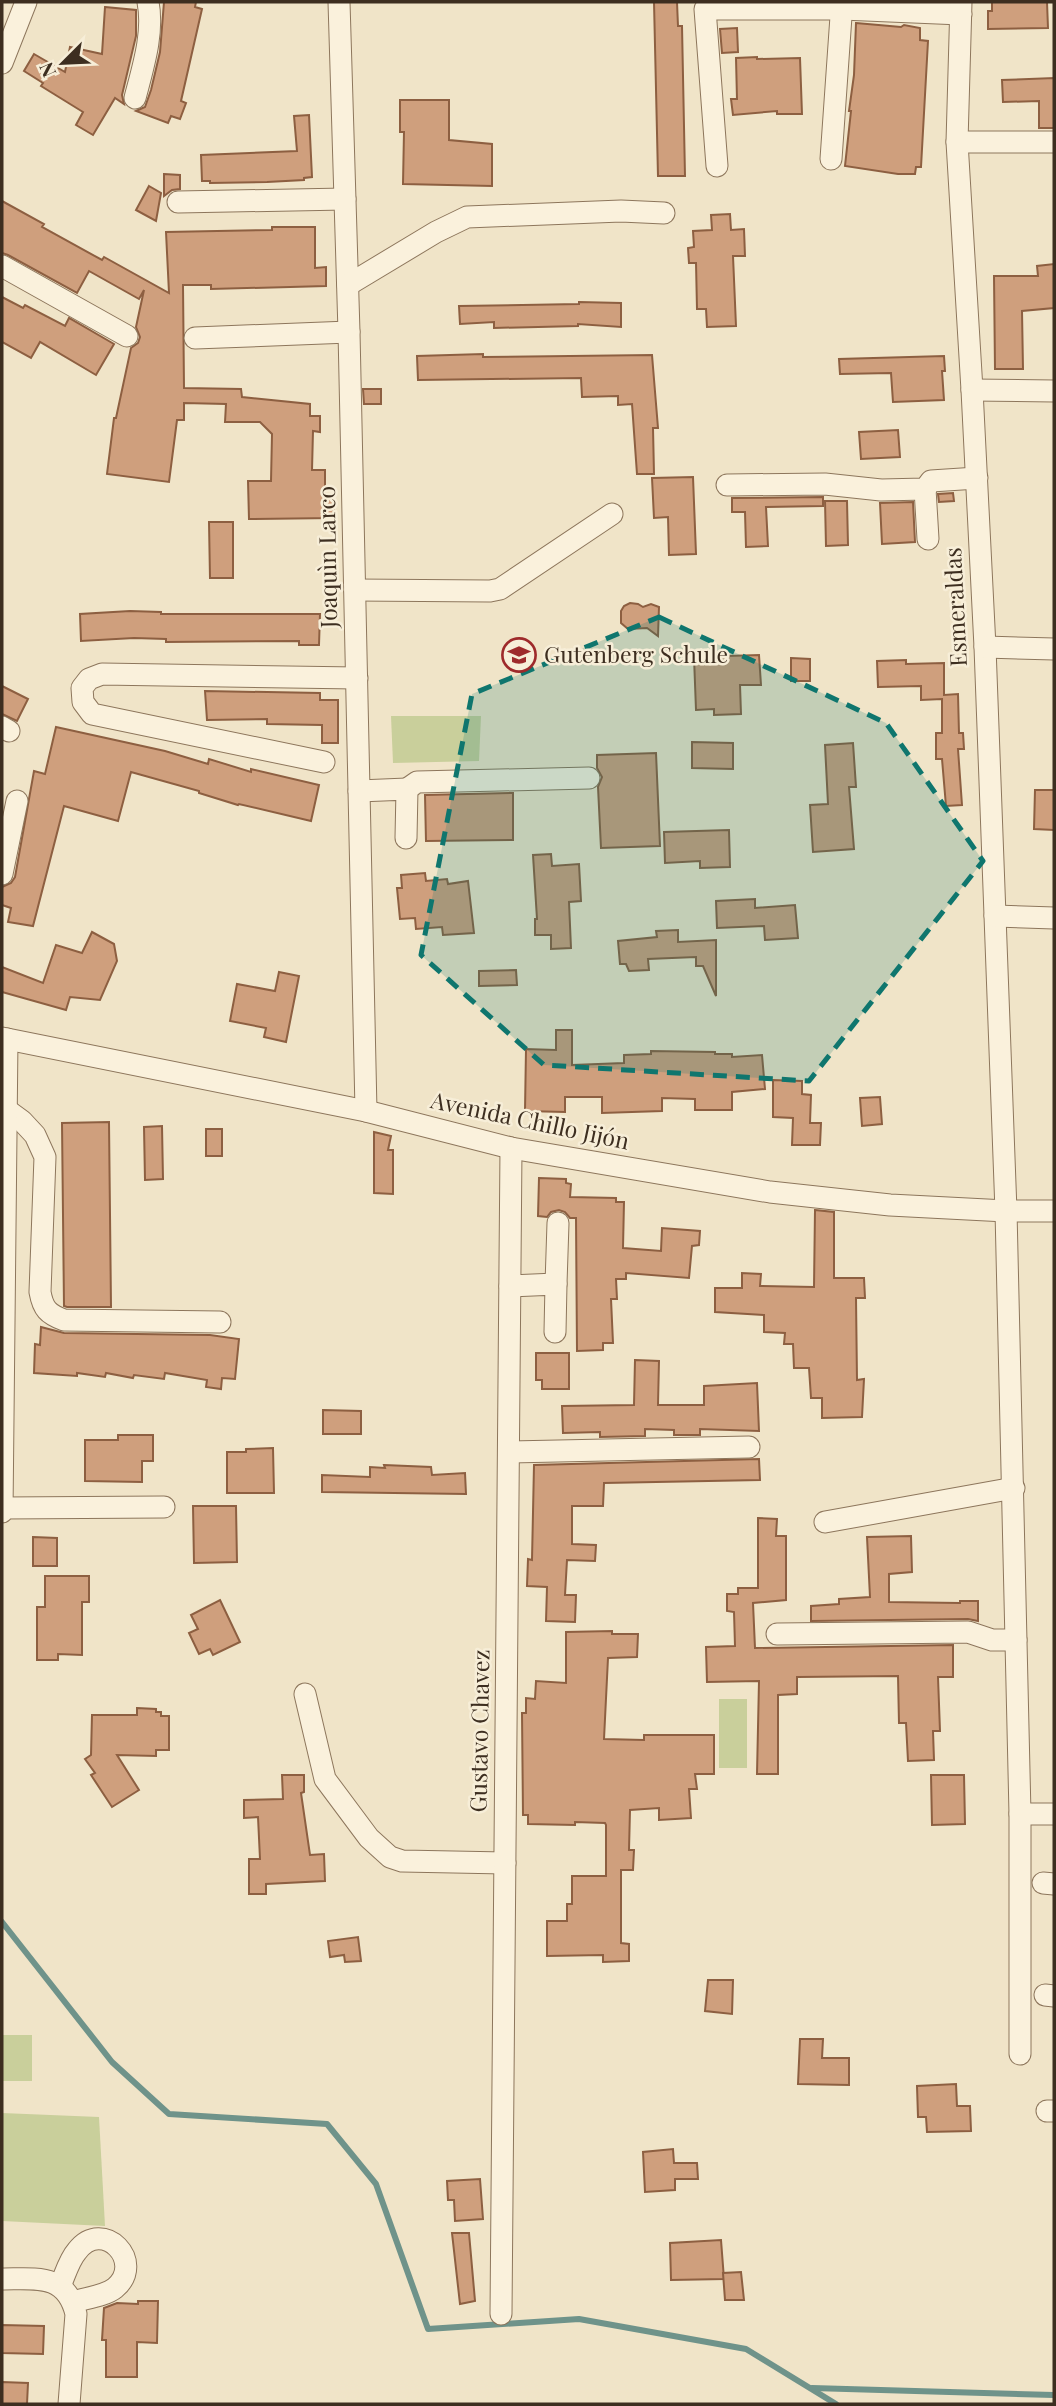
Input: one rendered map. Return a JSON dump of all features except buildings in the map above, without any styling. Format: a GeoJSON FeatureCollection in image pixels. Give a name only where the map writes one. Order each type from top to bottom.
{"type":"FeatureCollection","features":[{"type":"Feature","properties":{"kind":"street"},"geometry":{"type":"LineString","coordinates":[[2,63],[26,2]]}},
{"type":"Feature","properties":{"kind":"street"},"geometry":{"type":"LineString","coordinates":[[135,98],[146,55],[150,14],[148,2]]}},
{"type":"Feature","properties":{"kind":"street","name":"Joaquìn Larco"},"geometry":{"type":"LineString","coordinates":[[339,2],[348,285],[366,1111]]}},
{"type":"Feature","properties":{"kind":"street"},"geometry":{"type":"LineString","coordinates":[[717,166],[704,5],[961,8]]}},
{"type":"Feature","properties":{"kind":"street"},"geometry":{"type":"LineString","coordinates":[[831,159],[842,5]]}},
{"type":"Feature","properties":{"kind":"street","name":"Esmeraldas"},"geometry":{"type":"LineString","coordinates":[[961,8],[957,142],[985,648],[1014,1488],[1020,1814],[1020,2054]]}},
{"type":"Feature","properties":{"kind":"street"},"geometry":{"type":"LineString","coordinates":[[957,142],[1054,142]]}},
{"type":"Feature","properties":{"kind":"street"},"geometry":{"type":"LineString","coordinates":[[178,202],[345,199]]}},
{"type":"Feature","properties":{"kind":"street"},"geometry":{"type":"LineString","coordinates":[[348,285],[436,232],[467,218],[621,211],[664,213]]}},
{"type":"Feature","properties":{"kind":"street"},"geometry":{"type":"LineString","coordinates":[[2,266],[127,337]]}},
{"type":"Feature","properties":{"kind":"street"},"geometry":{"type":"LineString","coordinates":[[195,338],[349,332]]}},
{"type":"Feature","properties":{"kind":"street"},"geometry":{"type":"LineString","coordinates":[[972,390],[1054,391]]}},
{"type":"Feature","properties":{"kind":"street"},"geometry":{"type":"LineString","coordinates":[[928,539],[925,489],[931,481],[977,478]]}},
{"type":"Feature","properties":{"kind":"street"},"geometry":{"type":"LineString","coordinates":[[726,485],[825,484],[881,489],[925,489]]}},
{"type":"Feature","properties":{"kind":"street"},"geometry":{"type":"LineString","coordinates":[[355,590],[499,589],[612,513]]}},
{"type":"Feature","properties":{"kind":"street"},"geometry":{"type":"LineString","coordinates":[[985,648],[1054,649]]}},
{"type":"Feature","properties":{"kind":"street"},"geometry":{"type":"LineString","coordinates":[[324,762],[92,714],[83,702],[82,688],[89,679],[102,674],[357,678]]}},
{"type":"Feature","properties":{"kind":"street"},"geometry":{"type":"LineString","coordinates":[[359,791],[407,789],[417,782],[589,778]]}},
{"type":"Feature","properties":{"kind":"street"},"geometry":{"type":"LineString","coordinates":[[406,838],[407,789]]}},
{"type":"Feature","properties":{"kind":"street"},"geometry":{"type":"LineString","coordinates":[[2,874],[17,802]]}},
{"type":"Feature","properties":{"kind":"street"},"geometry":{"type":"LineString","coordinates":[[995,916],[1054,918]]}},
{"type":"Feature","properties":{"kind":"street"},"geometry":{"type":"LineString","coordinates":[[5,1039],[2,1510],[164,1507]]}},
{"type":"Feature","properties":{"kind":"street","name":"Avenida Chillo Jijón"},"geometry":{"type":"LineString","coordinates":[[5,1039],[366,1111],[511,1148],[770,1192],[890,1205],[1054,1211]]}},
{"type":"Feature","properties":{"kind":"street"},"geometry":{"type":"LineString","coordinates":[[6,1110],[22,1121],[35,1135],[45,1157],[40,1292],[42,1306],[50,1315],[64,1320],[220,1322]]}},
{"type":"Feature","properties":{"kind":"street","name":"Gustavo Chavez"},"geometry":{"type":"LineString","coordinates":[[501,2314],[511,1148]]}},
{"type":"Feature","properties":{"kind":"street"},"geometry":{"type":"LineString","coordinates":[[555,1332],[558,1223]]}},
{"type":"Feature","properties":{"kind":"street"},"geometry":{"type":"LineString","coordinates":[[510,1286],[556,1284]]}},
{"type":"Feature","properties":{"kind":"street"},"geometry":{"type":"LineString","coordinates":[[510,1452],[749,1447]]}},
{"type":"Feature","properties":{"kind":"street"},"geometry":{"type":"LineString","coordinates":[[825,1522],[1014,1488]]}},
{"type":"Feature","properties":{"kind":"street"},"geometry":{"type":"LineString","coordinates":[[777,1634],[968,1632],[992,1640],[1016,1640]]}},
{"type":"Feature","properties":{"kind":"street"},"geometry":{"type":"LineString","coordinates":[[305,1694],[325,1779],[380,1849],[390,1857],[402,1861],[505,1863]]}},
{"type":"Feature","properties":{"kind":"street"},"geometry":{"type":"LineString","coordinates":[[1020,1814],[1054,1814]]}},
{"type":"Feature","properties":{"kind":"street"},"geometry":{"type":"LineString","coordinates":[[60,2286],[77,2251],[87,2243],[97,2239],[118,2245],[125,2257],[125,2271],[117,2287],[75,2308]]}},
{"type":"Feature","properties":{"kind":"street"},"geometry":{"type":"LineString","coordinates":[[2,2279],[46,2280],[60,2286],[75,2308],[69,2404]]}},
{"type":"Feature","properties":{"kind":"highlighted area"},"geometry":{"type":"Polygon","coordinates":[[[659,617],[886,723],[983,861],[809,1081],[544,1065],[421,955],[472,694],[659,617]]]}},
{"type":"Feature","properties":{"kind":"green space"},"geometry":{"type":"Polygon","coordinates":[[[391,716],[481,716],[479,761],[393,763],[391,716]]]}},
{"type":"Feature","properties":{"kind":"green space"},"geometry":{"type":"Polygon","coordinates":[[[719,1699],[747,1699],[747,1768],[719,1768],[719,1699]]]}},
{"type":"Feature","properties":{"kind":"green space"},"geometry":{"type":"Polygon","coordinates":[[[2,2035],[32,2035],[32,2081],[2,2081],[2,2035]]]}},
{"type":"Feature","properties":{"kind":"green space"},"geometry":{"type":"Polygon","coordinates":[[[2,2113],[99,2117],[105,2226],[2,2221],[2,2113]]]}},
{"type":"Feature","properties":{"kind":"waterway"},"geometry":{"type":"LineString","coordinates":[[2,1922],[112,2062],[169,2114],[327,2124],[376,2184],[428,2329],[579,2319],[746,2349],[836,2404]]}},
{"type":"Feature","properties":{"kind":"waterway"},"geometry":{"type":"LineString","coordinates":[[812,2388],[1054,2395]]}},
{"type":"Feature","properties":{"kind":"place","name":"Gutenberg Schule"},"geometry":{"type":"Point","coordinates":[519,655]}}]}
